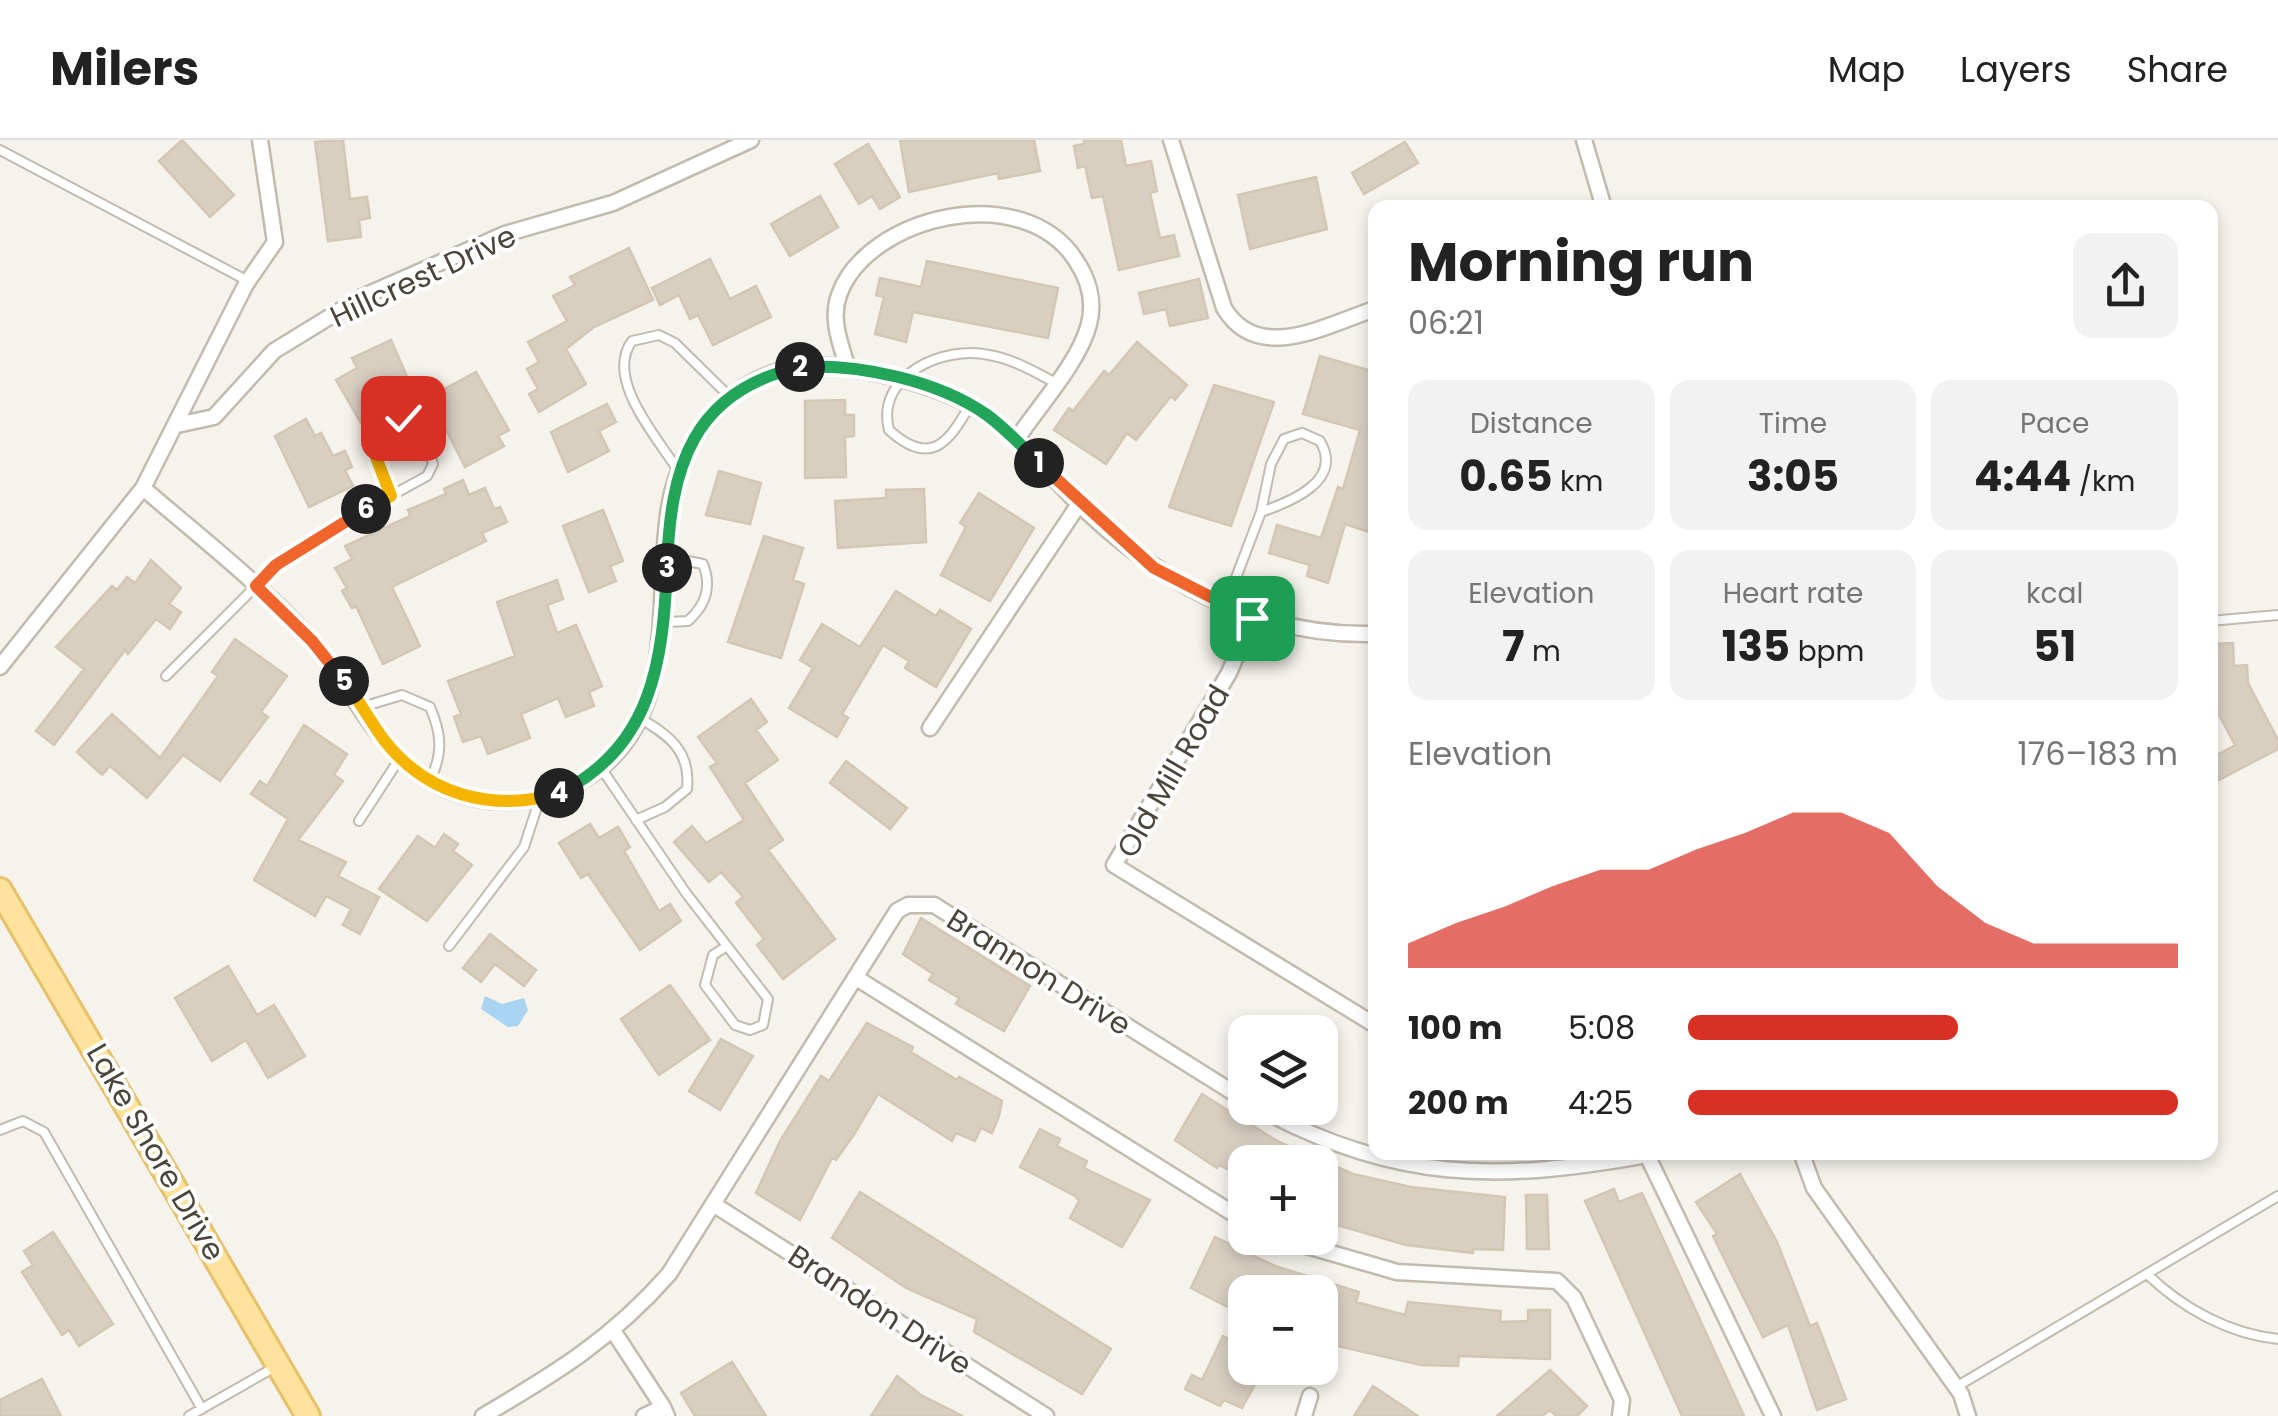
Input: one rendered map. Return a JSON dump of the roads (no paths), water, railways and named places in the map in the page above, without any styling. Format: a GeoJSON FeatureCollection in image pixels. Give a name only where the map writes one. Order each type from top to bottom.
{"type":"FeatureCollection","features":[{"type":"Feature","properties":{"kind":"main road","name":"Lake Shore Drive"},"geometry":{"type":"LineString","coordinates":[[0,890],[308,1416]]}},
{"type":"Feature","properties":{"kind":"street"},"geometry":{"type":"LineString","coordinates":[[0,667],[143,488],[248,281],[276,242],[260,140]]}},
{"type":"Feature","properties":{"kind":"street","name":"Hillcrest Drive"},"geometry":{"type":"LineString","coordinates":[[177,424],[214,417],[274,351],[362,297],[506,234],[613,203],[751,140]]}},
{"type":"Feature","properties":{"kind":"street"},"geometry":{"type":"LineString","coordinates":[[1171,140],[1224,308],[1242,331],[1276,340],[1368,312]]}},
{"type":"Feature","properties":{"kind":"street"},"geometry":{"type":"LineString","coordinates":[[1584,140],[1602,200]]}},
{"type":"Feature","properties":{"kind":"street"},"geometry":{"type":"LineString","coordinates":[[848,369],[835,325],[836,305],[848,276],[860,262],[940,219],[1003,213],[1029,220],[1057,237],[1083,271],[1089,288],[1090,319],[1085,338],[1016,440]]}},
{"type":"Feature","properties":{"kind":"street"},"geometry":{"type":"LineString","coordinates":[[143,488],[256,586],[312,641],[400,758],[430,781],[489,802],[540,798],[601,768],[624,742],[657,668],[664,622],[668,511],[679,472],[697,434],[728,396],[787,370],[826,366],[848,369],[900,381],[970,405],[1016,440],[1078,504],[1154,568],[1252,618],[1314,632],[1368,634]]}},
{"type":"Feature","properties":{"kind":"street"},"geometry":{"type":"LineString","coordinates":[[930,728],[1078,504]]}},
{"type":"Feature","properties":{"kind":"street","name":"Old Mill Road"},"geometry":{"type":"LineString","coordinates":[[1252,618],[1229,673],[1114,865],[1368,1020]]}},
{"type":"Feature","properties":{"kind":"street","name":"Brannon Drive"},"geometry":{"type":"LineString","coordinates":[[483,1416],[579,1360],[614,1332],[668,1274],[858,979],[897,911],[908,904],[934,906],[1228,1089]]}},
{"type":"Feature","properties":{"kind":"street"},"geometry":{"type":"LineString","coordinates":[[858,979],[1228,1210]]}},
{"type":"Feature","properties":{"kind":"street"},"geometry":{"type":"LineString","coordinates":[[1293,1125],[1338,1148],[1368,1154]]}},
{"type":"Feature","properties":{"kind":"street"},"geometry":{"type":"LineString","coordinates":[[1399,1160],[1476,1175],[1539,1171],[1609,1160]]}},
{"type":"Feature","properties":{"kind":"street"},"geometry":{"type":"LineString","coordinates":[[1650,1160],[1773,1416]]}},
{"type":"Feature","properties":{"kind":"street"},"geometry":{"type":"LineString","coordinates":[[1804,1160],[1814,1188],[1956,1386],[1968,1416]]}},
{"type":"Feature","properties":{"kind":"street","name":"Brandon Drive"},"geometry":{"type":"LineString","coordinates":[[714,1204],[1046,1416]]}},
{"type":"Feature","properties":{"kind":"street"},"geometry":{"type":"LineString","coordinates":[[1338,1255],[1397,1272],[1557,1281],[1574,1298],[1622,1400],[1620,1416]]}},
{"type":"Feature","properties":{"kind":"street"},"geometry":{"type":"LineString","coordinates":[[614,1332],[665,1412],[644,1416]]}},
{"type":"Feature","properties":{"kind":"street"},"geometry":{"type":"LineString","coordinates":[[1304,1416],[1310,1396]]}},
{"type":"Feature","properties":{"kind":"lane"},"geometry":{"type":"LineString","coordinates":[[0,150],[248,281]]}},
{"type":"Feature","properties":{"kind":"lane"},"geometry":{"type":"LineString","coordinates":[[679,472],[634,399],[623,372],[623,354],[632,341],[659,335],[675,343],[728,396]]}},
{"type":"Feature","properties":{"kind":"lane"},"geometry":{"type":"LineString","coordinates":[[970,405],[951,438],[937,448],[922,450],[889,430],[888,403],[900,381],[922,363],[958,354],[986,354],[1016,362],[1054,382]]}},
{"type":"Feature","properties":{"kind":"lane"},"geometry":{"type":"LineString","coordinates":[[166,676],[276,565],[325,532],[391,496],[426,476],[433,464],[424,439],[412,422],[403,418],[386,423],[374,434],[374,452],[391,496]]}},
{"type":"Feature","properties":{"kind":"lane"},"geometry":{"type":"LineString","coordinates":[[1224,607],[1261,512],[1271,464],[1284,439],[1302,433],[1320,440],[1326,451],[1325,463],[1314,486],[1300,498],[1261,512]]}},
{"type":"Feature","properties":{"kind":"lane"},"geometry":{"type":"LineString","coordinates":[[664,622],[688,621],[700,610],[707,593],[703,564],[667,557]]}},
{"type":"Feature","properties":{"kind":"lane"},"geometry":{"type":"LineString","coordinates":[[2218,620],[2278,615]]}},
{"type":"Feature","properties":{"kind":"lane"},"geometry":{"type":"LineString","coordinates":[[362,707],[402,695],[430,707],[438,727],[442,756],[430,781]]}},
{"type":"Feature","properties":{"kind":"lane"},"geometry":{"type":"LineString","coordinates":[[636,820],[664,807],[686,789],[688,772],[672,738],[638,717]]}},
{"type":"Feature","properties":{"kind":"lane"},"geometry":{"type":"LineString","coordinates":[[359,821],[400,758]]}},
{"type":"Feature","properties":{"kind":"lane"},"geometry":{"type":"LineString","coordinates":[[601,768],[768,999],[762,1025],[750,1030],[735,1026],[705,985],[713,956],[727,946]]}},
{"type":"Feature","properties":{"kind":"lane"},"geometry":{"type":"LineString","coordinates":[[449,946],[524,847],[540,798]]}},
{"type":"Feature","properties":{"kind":"lane"},"geometry":{"type":"LineString","coordinates":[[0,1130],[23,1121],[44,1132],[202,1409]]}},
{"type":"Feature","properties":{"kind":"lane"},"geometry":{"type":"LineString","coordinates":[[1956,1386],[2278,1196]]}},
{"type":"Feature","properties":{"kind":"lane"},"geometry":{"type":"LineString","coordinates":[[2147,1274],[2172,1298],[2216,1322],[2278,1339]]}},
{"type":"Feature","properties":{"kind":"lane"},"geometry":{"type":"LineString","coordinates":[[190,1416],[279,1365]]}},
{"type":"Feature","properties":{"kind":"water"},"geometry":{"type":"Polygon","coordinates":[[[485,996],[502,1004],[524,998],[528,1010],[518,1026],[508,1027],[481,1009],[485,996]]]}}]}
